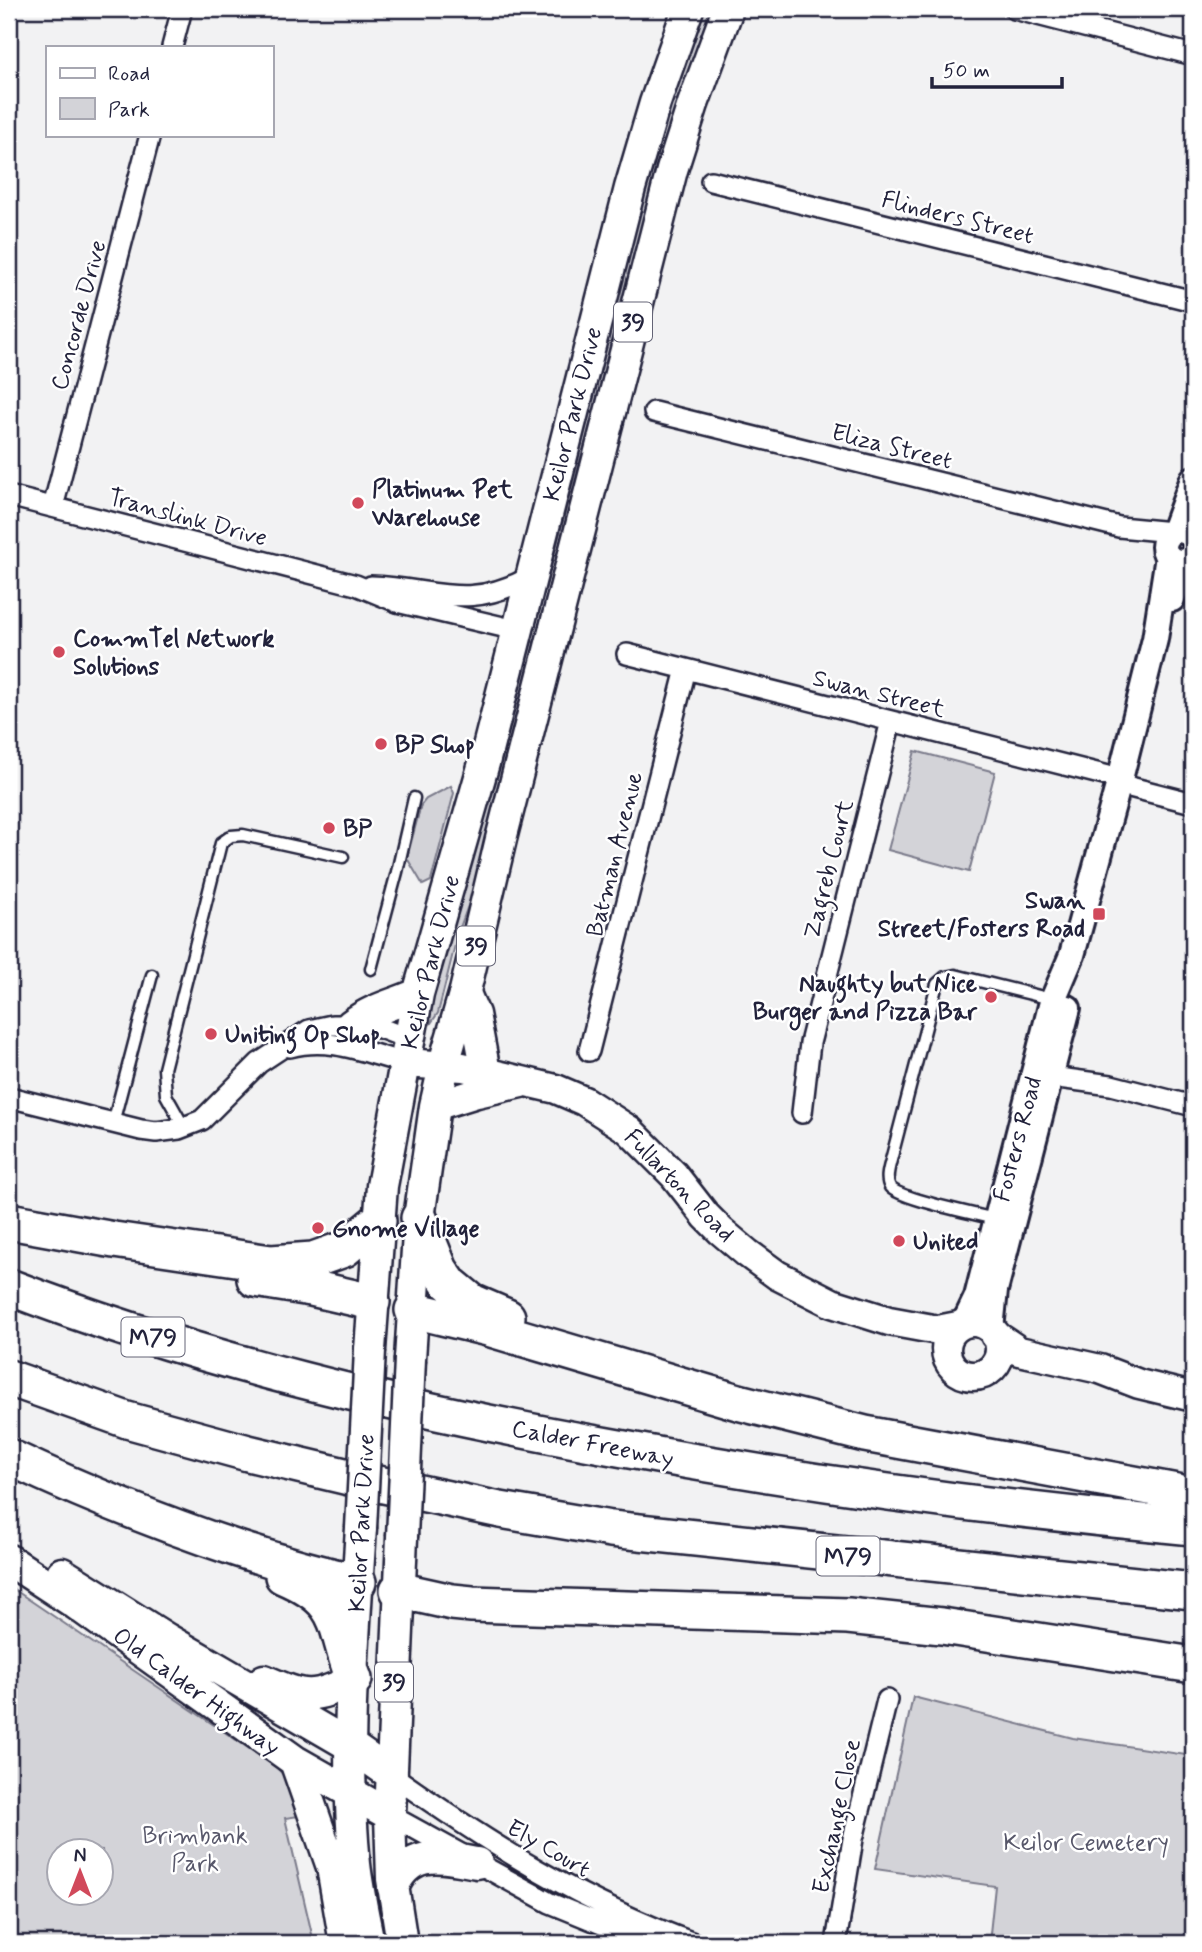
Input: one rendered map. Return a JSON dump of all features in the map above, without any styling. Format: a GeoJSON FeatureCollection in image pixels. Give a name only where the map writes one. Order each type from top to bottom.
{"type":"FeatureCollection","features":[{"type":"Feature","properties":{"kind":"highway"},"geometry":{"type":"LineString","coordinates":[[419,1218],[440,1270],[449,1283],[472,1302],[648,1376]]}},
{"type":"Feature","properties":{"kind":"highway"},"geometry":{"type":"LineString","coordinates":[[9,1221],[114,1240],[271,1263],[313,1260],[344,1249],[378,1221]]}},
{"type":"Feature","properties":{"kind":"highway"},"geometry":{"type":"LineString","coordinates":[[9,1227],[131,1258],[311,1288],[372,1302]]}},
{"type":"Feature","properties":{"kind":"highway","name":"Calder Freeway"},"geometry":{"type":"LineString","coordinates":[[9,1287],[214,1356],[352,1394],[430,1412],[706,1465],[802,1480],[1193,1527]]}},
{"type":"Feature","properties":{"kind":"highway"},"geometry":{"type":"LineString","coordinates":[[413,1310],[488,1328],[738,1402],[865,1434],[1193,1494]]}},
{"type":"Feature","properties":{"kind":"highway","name":"M79"},"geometry":{"type":"LineString","coordinates":[[9,1378],[127,1420],[248,1454],[438,1497],[611,1529],[1193,1591]]}},
{"type":"Feature","properties":{"kind":"highway"},"geometry":{"type":"LineString","coordinates":[[9,1457],[69,1486],[197,1535],[314,1573],[358,1582]]}},
{"type":"Feature","properties":{"kind":"highway"},"geometry":{"type":"LineString","coordinates":[[611,1529],[747,1556],[1193,1610]]}},
{"type":"Feature","properties":{"kind":"highway"},"geometry":{"type":"LineString","coordinates":[[197,1535],[235,1558],[309,1588],[320,1597],[332,1610],[354,1679]]}},
{"type":"Feature","properties":{"kind":"highway"},"geometry":{"type":"LineString","coordinates":[[398,1590],[472,1604],[880,1619],[1193,1665]]}},
{"type":"Feature","properties":{"kind":"main road","name":"Keilor Park Drive"},"geometry":{"type":"LineString","coordinates":[[369,1943],[355,1862],[351,1746],[372,1302],[386,1158],[418,994],[484,763],[629,188],[688,9]]}},
{"type":"Feature","properties":{"kind":"main road","name":"Keilor Park Drive"},"geometry":{"type":"LineString","coordinates":[[402,1943],[393,1888],[390,1815],[398,1590],[419,1218],[435,1107],[460,1065],[465,991],[552,639],[672,170],[696,94],[728,9]]}},
{"type":"Feature","properties":{"kind":"main road"},"geometry":{"type":"LineString","coordinates":[[516,630],[552,639]]}},
{"type":"Feature","properties":{"kind":"main road"},"geometry":{"type":"LineString","coordinates":[[460,1065],[475,1014],[465,991]]}},
{"type":"Feature","properties":{"kind":"main road"},"geometry":{"type":"LineString","coordinates":[[351,1024],[366,1013],[418,994]]}},
{"type":"Feature","properties":{"kind":"main road","name":"Fullarton Road"},"geometry":{"type":"LineString","coordinates":[[407,1051],[556,1089],[584,1101],[629,1130],[674,1175],[706,1216],[747,1253],[777,1275],[832,1303],[889,1321],[938,1330],[977,1329]]}},
{"type":"Feature","properties":{"kind":"main road"},"geometry":{"type":"LineString","coordinates":[[435,1107],[527,1081]]}},
{"type":"Feature","properties":{"kind":"main road"},"geometry":{"type":"LineString","coordinates":[[372,1302],[413,1310]]}},
{"type":"Feature","properties":{"kind":"main road","name":"Fullarton Road"},"geometry":{"type":"LineString","coordinates":[[889,1321],[948,1363]]}},
{"type":"Feature","properties":{"kind":"main road"},"geometry":{"type":"LineString","coordinates":[[977,1329],[999,1352],[991,1368],[984,1373]]}},
{"type":"Feature","properties":{"kind":"main road"},"geometry":{"type":"LineString","coordinates":[[1139,1384],[1073,1381],[1032,1369],[998,1369],[968,1375],[948,1363],[948,1338],[977,1329],[1019,1351],[1100,1369],[1139,1384],[1193,1398]]}},
{"type":"Feature","properties":{"kind":"main road","name":"Old Calder Highway"},"geometry":{"type":"LineString","coordinates":[[9,1546],[86,1587],[167,1639],[351,1746],[392,1775]]}},
{"type":"Feature","properties":{"kind":"main road","name":"Old Calder Highway"},"geometry":{"type":"LineString","coordinates":[[9,1560],[87,1612],[295,1762],[390,1815]]}},
{"type":"Feature","properties":{"kind":"main road"},"geometry":{"type":"LineString","coordinates":[[358,1582],[398,1590]]}},
{"type":"Feature","properties":{"kind":"main road"},"geometry":{"type":"LineString","coordinates":[[167,1639],[299,1694],[323,1694],[354,1679]]}},
{"type":"Feature","properties":{"kind":"main road"},"geometry":{"type":"LineString","coordinates":[[295,1762],[332,1867],[345,1943]]}},
{"type":"Feature","properties":{"kind":"main road"},"geometry":{"type":"LineString","coordinates":[[393,1888],[404,1869],[418,1860],[444,1857],[477,1863]]}},
{"type":"Feature","properties":{"kind":"street"},"geometry":{"type":"LineString","coordinates":[[172,46],[182,9]]}},
{"type":"Feature","properties":{"kind":"street"},"geometry":{"type":"LineString","coordinates":[[1014,9],[1193,55]]}},
{"type":"Feature","properties":{"kind":"street","name":"Concorde Drive"},"geometry":{"type":"LineString","coordinates":[[53,507],[150,136]]}},
{"type":"Feature","properties":{"kind":"street","name":"Flinders Street"},"geometry":{"type":"LineString","coordinates":[[711,181],[1193,301]]}},
{"type":"Feature","properties":{"kind":"street","name":"Eliza Street"},"geometry":{"type":"LineString","coordinates":[[654,412],[1184,545]]}},
{"type":"Feature","properties":{"kind":"street","name":"Fosters Road"},"geometry":{"type":"LineString","coordinates":[[1047,1069],[1053,1000],[1072,955],[1155,639],[1184,545],[1193,479]]}},
{"type":"Feature","properties":{"kind":"street","name":"Translink Drive"},"geometry":{"type":"LineString","coordinates":[[9,496],[356,585],[397,602],[516,630]]}},
{"type":"Feature","properties":{"kind":"street","name":"Translink Drive"},"geometry":{"type":"LineString","coordinates":[[356,585],[399,587],[441,596],[468,597],[500,591],[530,577]]}},
{"type":"Feature","properties":{"kind":"street","name":"Swan Street"},"geometry":{"type":"LineString","coordinates":[[627,654],[891,721],[1193,803]]}},
{"type":"Feature","properties":{"kind":"street","name":"Batman Avenue"},"geometry":{"type":"LineString","coordinates":[[589,1051],[686,669]]}},
{"type":"Feature","properties":{"kind":"street","name":"Zagreb Court"},"geometry":{"type":"LineString","coordinates":[[802,1113],[810,1043],[891,721]]}},
{"type":"Feature","properties":{"kind":"street","name":"Fosters Road"},"geometry":{"type":"LineString","coordinates":[[977,1329],[977,1297],[1004,1222],[1047,1069],[1068,1009],[1072,955]]}},
{"type":"Feature","properties":{"kind":"street"},"geometry":{"type":"LineString","coordinates":[[9,1097],[156,1132],[184,1128],[202,1120],[259,1063],[309,1030],[351,1024],[380,1028],[407,1051]]}},
{"type":"Feature","properties":{"kind":"street"},"geometry":{"type":"LineString","coordinates":[[275,1052],[306,1044],[407,1051]]}},
{"type":"Feature","properties":{"kind":"street"},"geometry":{"type":"LineString","coordinates":[[1047,1069],[1193,1106]]}},
{"type":"Feature","properties":{"kind":"street","name":"Exchange Close"},"geometry":{"type":"LineString","coordinates":[[836,1943],[853,1839],[887,1700]]}},
{"type":"Feature","properties":{"kind":"street","name":"Ely Court"},"geometry":{"type":"LineString","coordinates":[[392,1775],[575,1903],[648,1943]]}},
{"type":"Feature","properties":{"kind":"street","name":"Ely Court"},"geometry":{"type":"LineString","coordinates":[[390,1815],[477,1863],[575,1903],[629,1918],[694,1943]]}},
{"type":"Feature","properties":{"kind":"lane"},"geometry":{"type":"LineString","coordinates":[[371,968],[414,798]]}},
{"type":"Feature","properties":{"kind":"lane"},"geometry":{"type":"LineString","coordinates":[[184,1128],[166,1095],[164,1069],[221,843],[231,836],[243,835],[343,857]]}},
{"type":"Feature","properties":{"kind":"lane"},"geometry":{"type":"LineString","coordinates":[[113,1123],[152,975]]}},
{"type":"Feature","properties":{"kind":"lane"},"geometry":{"type":"LineString","coordinates":[[1004,1222],[894,1191],[888,1180],[889,1167],[935,989],[946,977],[955,975],[1053,1000]]}},
{"type":"Feature","properties":{"kind":"green space"},"geometry":{"type":"Polygon","coordinates":[[[698,9],[718,9],[612,363],[576,472],[545,590],[538,605],[638,195],[698,9]]]}},
{"type":"Feature","properties":{"kind":"green space"},"geometry":{"type":"Polygon","coordinates":[[[538,640],[480,873],[458,933],[438,1013],[431,1023],[429,1007],[524,645],[538,640]]]}},
{"type":"Feature","properties":{"kind":"green space"},"geometry":{"type":"Polygon","coordinates":[[[915,751],[995,772],[969,872],[888,850],[915,751]]]}},
{"type":"Feature","properties":{"kind":"green space"},"geometry":{"type":"Polygon","coordinates":[[[451,786],[454,793],[431,881],[423,885],[407,858],[421,805],[426,799],[451,786]]]}},
{"type":"Feature","properties":{"kind":"green space","name":"Brimbank Park"},"geometry":{"type":"Polygon","coordinates":[[[9,1586],[276,1767],[294,1786],[306,1815],[285,1818],[314,1943],[9,1943],[9,1586]]]}},
{"type":"Feature","properties":{"kind":"green space","name":"Keilor Cemetery"},"geometry":{"type":"Polygon","coordinates":[[[913,1697],[1073,1738],[1193,1756],[1193,1943],[989,1943],[995,1886],[875,1869],[913,1697]]]}},
{"type":"Feature","properties":{"kind":"place","name":"Platinum Pet Warehouse"},"geometry":{"type":"Point","coordinates":[358,503]}},
{"type":"Feature","properties":{"kind":"place","name":"CommTel Network Solutions"},"geometry":{"type":"Point","coordinates":[59,652]}},
{"type":"Feature","properties":{"kind":"place","name":"BP Shop"},"geometry":{"type":"Point","coordinates":[381,744]}},
{"type":"Feature","properties":{"kind":"place","name":"BP"},"geometry":{"type":"Point","coordinates":[329,828]}},
{"type":"Feature","properties":{"kind":"place","name":"Swan Street/Fosters Road"},"geometry":{"type":"Point","coordinates":[1099,914]}},
{"type":"Feature","properties":{"kind":"place","name":"Naughty but Nice Burger and Pizza Bar"},"geometry":{"type":"Point","coordinates":[991,997]}},
{"type":"Feature","properties":{"kind":"place","name":"Uniting Op Shop"},"geometry":{"type":"Point","coordinates":[211,1034]}},
{"type":"Feature","properties":{"kind":"place","name":"Gnome Village"},"geometry":{"type":"Point","coordinates":[318,1228]}},
{"type":"Feature","properties":{"kind":"place","name":"United"},"geometry":{"type":"Point","coordinates":[899,1241]}}]}
